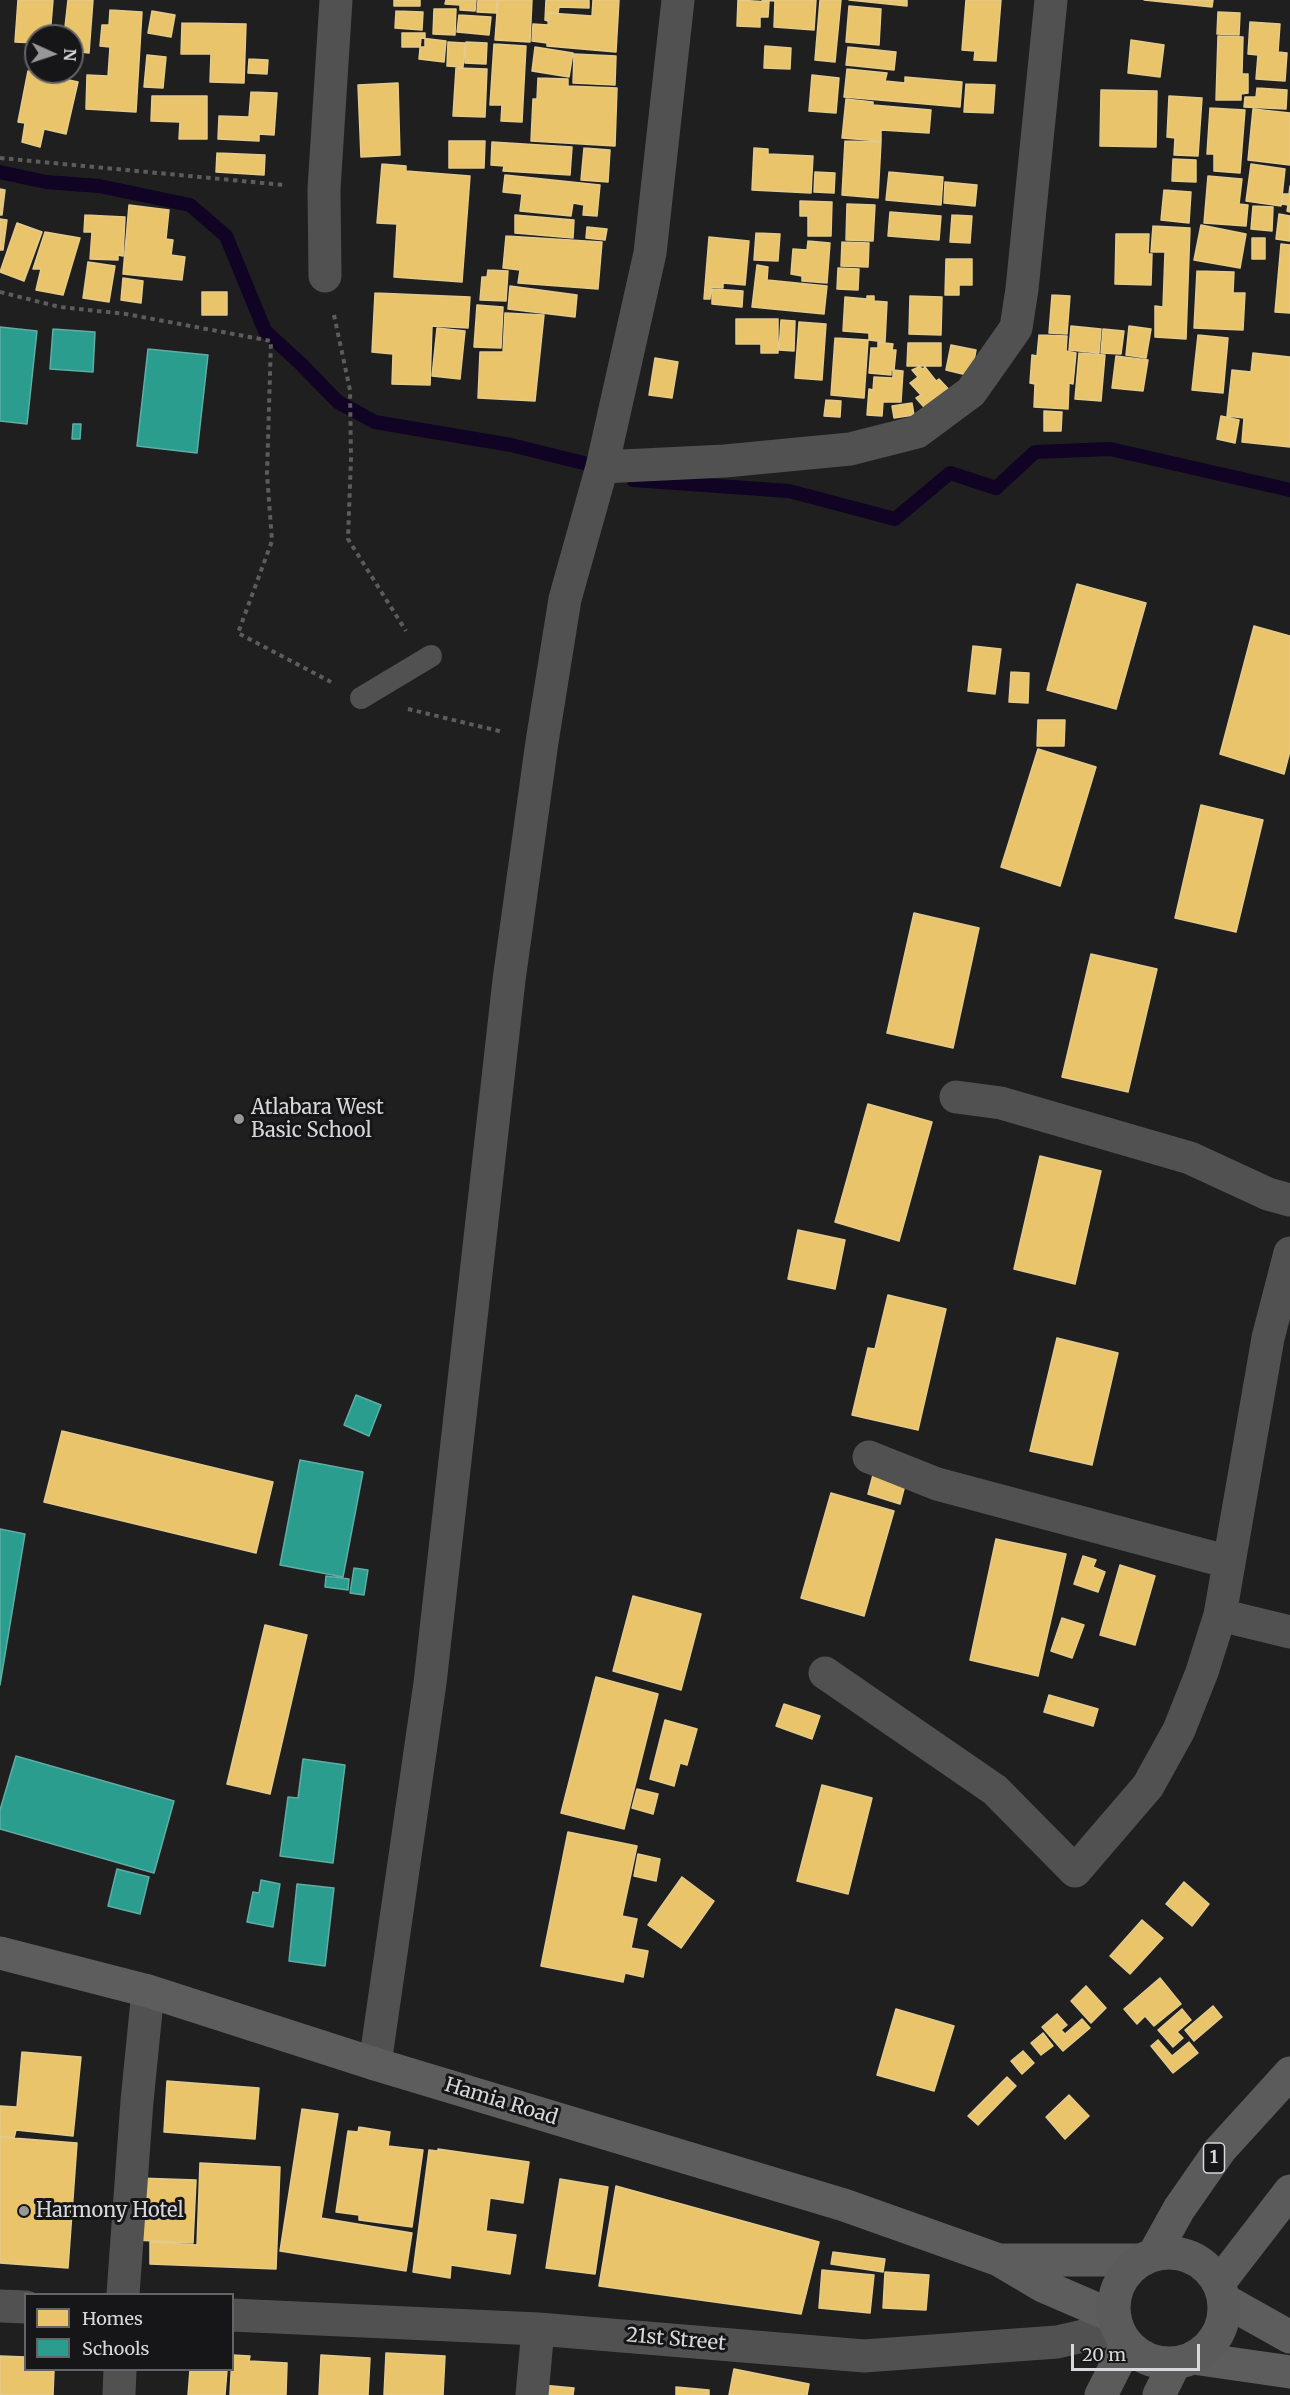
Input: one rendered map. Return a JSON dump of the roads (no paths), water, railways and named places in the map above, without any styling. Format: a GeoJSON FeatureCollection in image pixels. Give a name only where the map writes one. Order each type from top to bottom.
{"type":"FeatureCollection","features":[{"type":"Feature","properties":{"kind":"main road","name":"Hamia Road"},"geometry":{"type":"LineString","coordinates":[[0,1953],[148,1990],[375,2064],[844,2205],[999,2260]]}},
{"type":"Feature","properties":{"kind":"main road","name":"1"},"geometry":{"type":"LineString","coordinates":[[1101,2395],[1120,2330],[1115,2301],[1119,2285],[1128,2271],[1147,2257],[1220,2150],[1290,2073]]}},
{"type":"Feature","properties":{"kind":"main road"},"geometry":{"type":"LineString","coordinates":[[1221,2291],[1290,2191]]}},
{"type":"Feature","properties":{"kind":"main road"},"geometry":{"type":"LineString","coordinates":[[999,2260],[1147,2257],[1173,2252],[1192,2257],[1208,2268],[1221,2291],[1224,2318],[1218,2334],[1207,2348],[1184,2361],[1159,2395]]}},
{"type":"Feature","properties":{"kind":"main road"},"geometry":{"type":"LineString","coordinates":[[999,2260],[1120,2330],[1141,2356],[1158,2362],[1184,2361],[1290,2372]]}},
{"type":"Feature","properties":{"kind":"main road"},"geometry":{"type":"LineString","coordinates":[[1221,2291],[1290,2337]]}},
{"type":"Feature","properties":{"kind":"street"},"geometry":{"type":"LineString","coordinates":[[325,276],[324,189],[336,0]]}},
{"type":"Feature","properties":{"kind":"street"},"geometry":{"type":"LineString","coordinates":[[375,2064],[430,1683],[509,980],[542,742],[565,599],[602,467],[651,253],[678,0]]}},
{"type":"Feature","properties":{"kind":"street"},"geometry":{"type":"LineString","coordinates":[[602,467],[725,461],[850,450],[917,432],[971,392],[1016,328],[1022,289],[1051,0]]}},
{"type":"Feature","properties":{"kind":"street"},"geometry":{"type":"LineString","coordinates":[[956,1097],[1001,1103],[1191,1158],[1268,1194],[1290,1200]]}},
{"type":"Feature","properties":{"kind":"street"},"geometry":{"type":"LineString","coordinates":[[825,1673],[995,1790],[1075,1871],[1148,1786],[1179,1730],[1220,1615],[1268,1338],[1290,1253]]}},
{"type":"Feature","properties":{"kind":"street"},"geometry":{"type":"LineString","coordinates":[[868,1457],[937,1484],[1229,1562]]}},
{"type":"Feature","properties":{"kind":"street"},"geometry":{"type":"LineString","coordinates":[[1220,1615],[1290,1632]]}},
{"type":"Feature","properties":{"kind":"street"},"geometry":{"type":"LineString","coordinates":[[123,2293],[137,2102],[148,1990]]}},
{"type":"Feature","properties":{"kind":"street"},"geometry":{"type":"LineString","coordinates":[[0,2306],[24,2307]]}},
{"type":"Feature","properties":{"kind":"street","name":"21st Street"},"geometry":{"type":"LineString","coordinates":[[234,2315],[538,2329],[864,2356],[1057,2342],[1120,2330]]}},
{"type":"Feature","properties":{"kind":"street"},"geometry":{"type":"LineString","coordinates":[[532,2395],[538,2329]]}},
{"type":"Feature","properties":{"kind":"street"},"geometry":{"type":"LineString","coordinates":[[119,2395],[120,2371]]}},
{"type":"Feature","properties":{"kind":"lane"},"geometry":{"type":"LineString","coordinates":[[361,698],[431,656]]}},
{"type":"Feature","properties":{"kind":"waterway"},"geometry":{"type":"LineString","coordinates":[[0,172],[46,182],[99,186],[190,205],[226,236],[265,331],[338,402],[375,422],[511,445],[604,468]]}},
{"type":"Feature","properties":{"kind":"waterway"},"geometry":{"type":"LineString","coordinates":[[633,480],[789,491],[895,519],[950,473],[996,488],[1035,452],[1110,449],[1290,490]]}},
{"type":"Feature","properties":{"kind":"place","name":"Atlabara West Basic School"},"geometry":{"type":"Point","coordinates":[239,1119]}},
{"type":"Feature","properties":{"kind":"place","name":"Harmony Hotel"},"geometry":{"type":"Point","coordinates":[24,2211]}}]}
